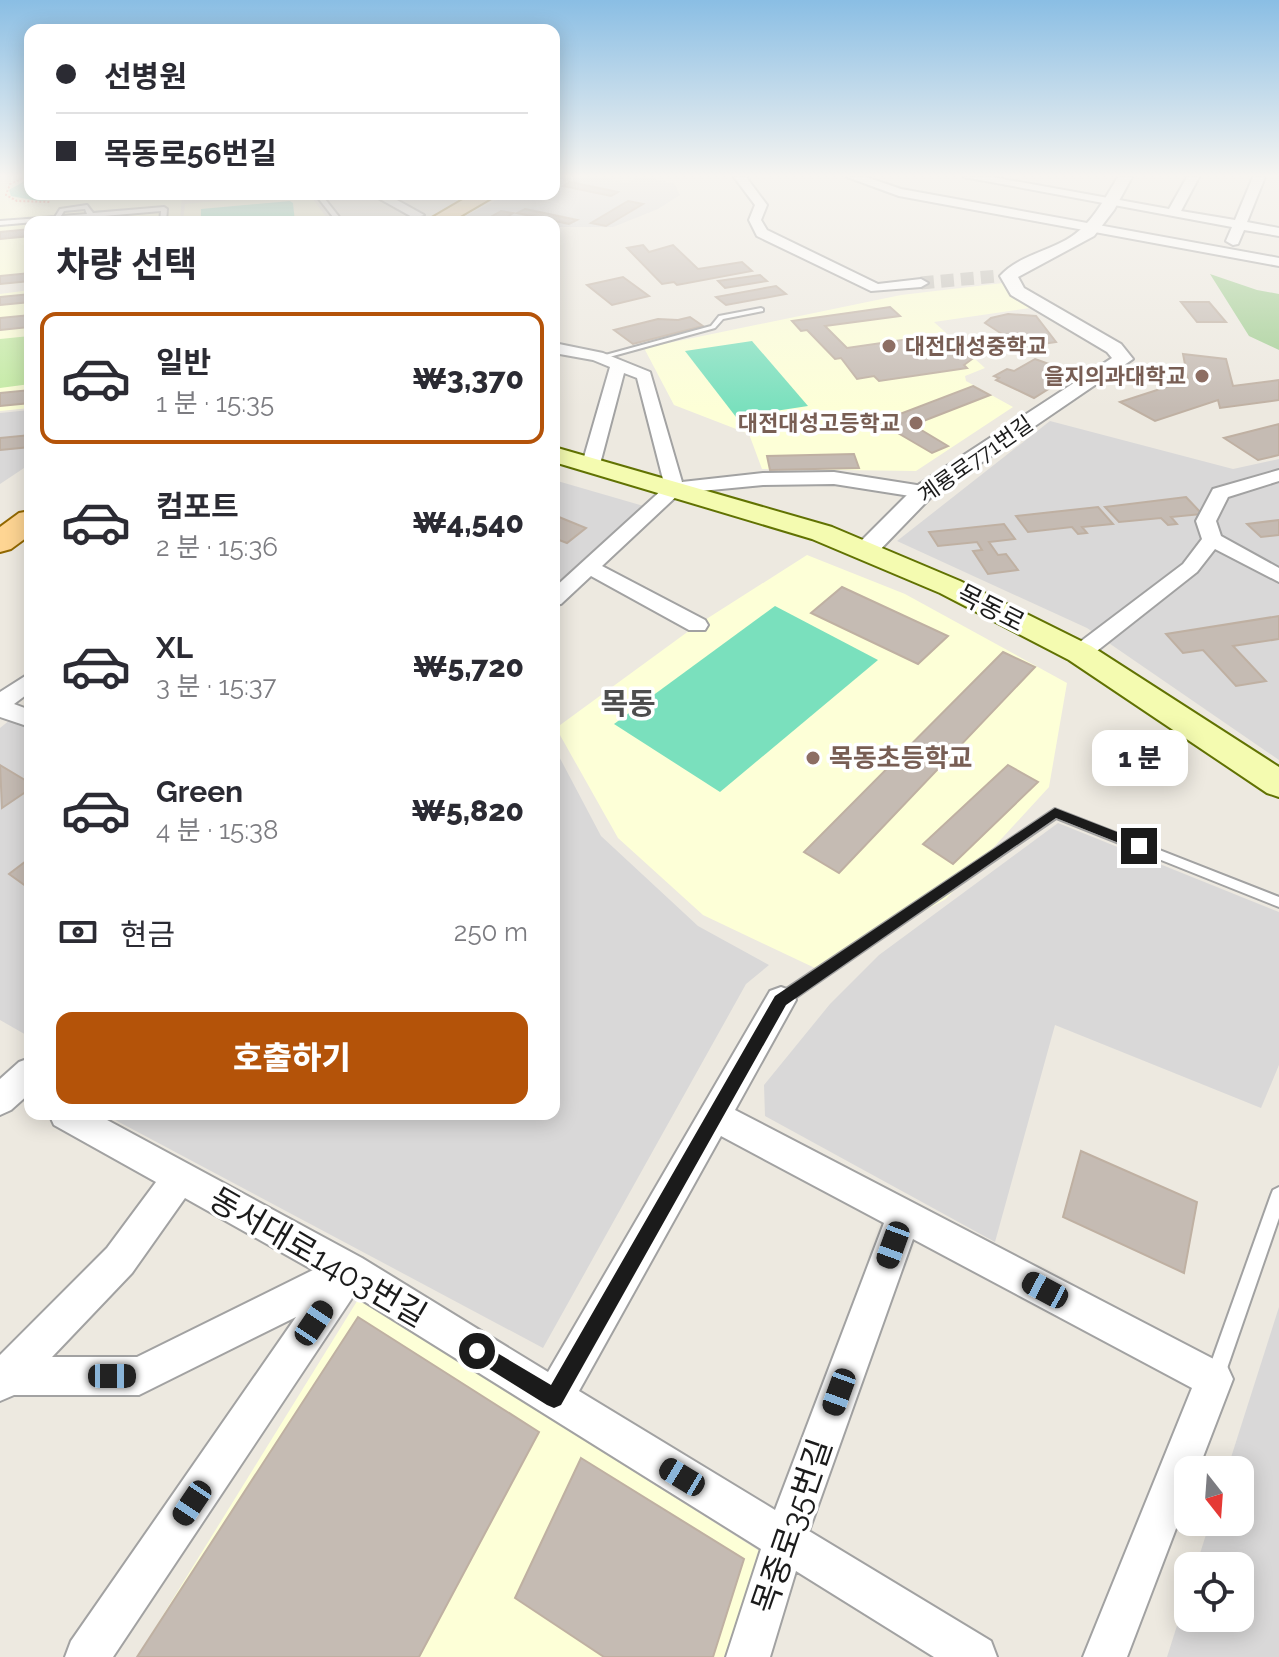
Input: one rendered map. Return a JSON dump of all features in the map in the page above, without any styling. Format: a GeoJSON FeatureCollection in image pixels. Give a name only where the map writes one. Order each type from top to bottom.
{"type":"FeatureCollection","features":[{"type":"Feature","properties":{"kind":"main road","name":"목동로"},"geometry":{"type":"LineString","coordinates":[[560,456],[822,533],[950,587],[1080,653],[1279,784]]}},
{"type":"Feature","properties":{"kind":"main road"},"geometry":{"type":"LineString","coordinates":[[0,510],[24,493]]}},
{"type":"Feature","properties":{"kind":"main road"},"geometry":{"type":"LineString","coordinates":[[0,542],[24,524]]}},
{"type":"Feature","properties":{"kind":"street"},"geometry":{"type":"LineString","coordinates":[[806,254],[876,288],[921,283]]}},
{"type":"Feature","properties":{"kind":"street","name":"계룡로771번길"},"geometry":{"type":"LineString","coordinates":[[865,551],[923,492],[1123,359],[1114,348],[1017,291],[1004,276],[1046,254]]}},
{"type":"Feature","properties":{"kind":"street"},"geometry":{"type":"LineString","coordinates":[[1240,254],[1279,262]]}},
{"type":"Feature","properties":{"kind":"street"},"geometry":{"type":"LineString","coordinates":[[560,351],[610,360],[644,375],[675,488],[560,594]]}},
{"type":"Feature","properties":{"kind":"street"},"geometry":{"type":"LineString","coordinates":[[591,464],[610,360]]}},
{"type":"Feature","properties":{"kind":"street"},"geometry":{"type":"LineString","coordinates":[[1279,475],[1220,493],[1206,521],[1212,539],[1279,576]]}},
{"type":"Feature","properties":{"kind":"street","name":"목동로"},"geometry":{"type":"LineString","coordinates":[[675,488],[763,479],[834,478],[923,492]]}},
{"type":"Feature","properties":{"kind":"street"},"geometry":{"type":"LineString","coordinates":[[1080,653],[1190,568],[1212,539]]}},
{"type":"Feature","properties":{"kind":"street"},"geometry":{"type":"LineString","coordinates":[[589,567],[697,625]]}},
{"type":"Feature","properties":{"kind":"street"},"geometry":{"type":"LineString","coordinates":[[24,686],[0,705],[24,716]]}},
{"type":"Feature","properties":{"kind":"street"},"geometry":{"type":"LineString","coordinates":[[554,1398],[781,1000]]}},
{"type":"Feature","properties":{"kind":"street"},"geometry":{"type":"LineString","coordinates":[[714,1116],[1214,1379],[1105,1657]]}},
{"type":"Feature","properties":{"kind":"street","name":"동서대로1403번길"},"geometry":{"type":"LineString","coordinates":[[76,1120],[349,1271],[975,1657]]}},
{"type":"Feature","properties":{"kind":"street"},"geometry":{"type":"LineString","coordinates":[[3,1379],[118,1266],[164,1203],[179,1176]]}},
{"type":"Feature","properties":{"kind":"street","name":"목중로35번길"},"geometry":{"type":"LineString","coordinates":[[748,1657],[785,1540],[904,1215]]}},
{"type":"Feature","properties":{"kind":"street"},"geometry":{"type":"LineString","coordinates":[[3,1379],[139,1376],[349,1271]]}},
{"type":"Feature","properties":{"kind":"street"},"geometry":{"type":"LineString","coordinates":[[87,1657],[349,1271]]}},
{"type":"Feature","properties":{"kind":"lane"},"geometry":{"type":"LineString","coordinates":[[610,360],[713,327],[721,317],[761,310]]}},
{"type":"Feature","properties":{"kind":"lane"},"geometry":{"type":"LineString","coordinates":[[781,1000],[1055,813],[1279,902]]}},
{"type":"Feature","properties":{"kind":"lane"},"geometry":{"type":"LineString","coordinates":[[1214,1379],[1279,1195]]}},
{"type":"Feature","properties":{"kind":"shaded area"},"geometry":{"type":"Polygon","coordinates":[[[0,254],[24,254],[24,283],[0,285],[0,254]]]}},
{"type":"Feature","properties":{"kind":"shaded area"},"geometry":{"type":"Polygon","coordinates":[[[1003,283],[1037,307],[934,322],[985,368],[965,376],[966,381],[1013,407],[916,471],[762,469],[749,434],[674,405],[644,348],[901,295],[1003,283]]]}},
{"type":"Feature","properties":{"kind":"shaded area"},"geometry":{"type":"Polygon","coordinates":[[[24,291],[24,409],[0,411],[0,294],[24,291]]]}},
{"type":"Feature","properties":{"kind":"shaded area"},"geometry":{"type":"Polygon","coordinates":[[[24,411],[24,468],[0,484],[0,413],[24,411]]]}},
{"type":"Feature","properties":{"kind":"shaded area"},"geometry":{"type":"Polygon","coordinates":[[[1050,421],[1233,469],[1279,459],[1279,760],[1087,628],[897,541],[1050,421]]]}},
{"type":"Feature","properties":{"kind":"shaded area"},"geometry":{"type":"Polygon","coordinates":[[[560,482],[647,507],[560,581],[560,482]]]}},
{"type":"Feature","properties":{"kind":"shaded area","name":"목동초등학교"},"geometry":{"type":"Polygon","coordinates":[[[807,555],[905,594],[1067,683],[1049,787],[946,899],[817,969],[703,915],[618,838],[560,735],[560,725],[697,625],[807,555]]]}},
{"type":"Feature","properties":{"kind":"shaded area"},"geometry":{"type":"Polygon","coordinates":[[[24,709],[24,1034],[0,1020],[0,728],[24,709]]]}},
{"type":"Feature","properties":{"kind":"shaded area"},"geometry":{"type":"Polygon","coordinates":[[[560,758],[601,836],[698,926],[769,965],[746,984],[543,1348],[115,1120],[560,1120],[560,758]]]}},
{"type":"Feature","properties":{"kind":"shaded area"},"geometry":{"type":"Polygon","coordinates":[[[1058,823],[1279,912],[1279,1065],[1261,1108],[1055,1025],[995,1242],[765,1116],[764,1085],[830,1004],[879,955],[1058,823]]]}},
{"type":"Feature","properties":{"kind":"shaded area"},"geometry":{"type":"Polygon","coordinates":[[[359,1298],[761,1552],[726,1657],[137,1657],[359,1298]]]}},
{"type":"Feature","properties":{"kind":"shaded area"},"geometry":{"type":"Polygon","coordinates":[[[1279,1307],[1279,1657],[1167,1657],[1175,1632],[1254,1632],[1254,1552],[1200,1552],[1206,1536],[1254,1536],[1254,1456],[1231,1456],[1279,1307]]]}},
{"type":"Feature","properties":{"kind":"green space"},"geometry":{"type":"Polygon","coordinates":[[[1210,274],[1279,294],[1279,350],[1249,336],[1210,274]]]}},
{"type":"Feature","properties":{"kind":"green space"},"geometry":{"type":"Polygon","coordinates":[[[24,337],[24,385],[0,388],[0,339],[24,337]]]}},
{"type":"Feature","properties":{"kind":"green space"},"geometry":{"type":"Polygon","coordinates":[[[752,341],[808,406],[736,417],[685,351],[752,341]]]}},
{"type":"Feature","properties":{"kind":"green space"},"geometry":{"type":"Polygon","coordinates":[[[775,606],[878,660],[720,792],[614,724],[775,606]]]}},
{"type":"Feature","properties":{"kind":"building"},"geometry":{"type":"Polygon","coordinates":[[[633,254],[683,254],[698,269],[742,262],[752,271],[677,285],[674,282],[662,284],[633,254]]]}},
{"type":"Feature","properties":{"kind":"building"},"geometry":{"type":"Polygon","coordinates":[[[24,274],[24,282],[0,284],[0,276],[24,274]]]}},
{"type":"Feature","properties":{"kind":"building"},"geometry":{"type":"Polygon","coordinates":[[[760,275],[767,281],[725,288],[718,281],[760,275]]]}},
{"type":"Feature","properties":{"kind":"building"},"geometry":{"type":"Polygon","coordinates":[[[623,277],[649,296],[612,305],[587,285],[623,277]]]}},
{"type":"Feature","properties":{"kind":"building"},"geometry":{"type":"Polygon","coordinates":[[[776,286],[786,294],[726,305],[716,297],[776,286]]]}},
{"type":"Feature","properties":{"kind":"building"},"geometry":{"type":"Polygon","coordinates":[[[24,295],[24,303],[0,305],[0,297],[24,295]]]}},
{"type":"Feature","properties":{"kind":"building"},"geometry":{"type":"Polygon","coordinates":[[[1181,302],[1209,302],[1226,322],[1197,322],[1181,302]]]}},
{"type":"Feature","properties":{"kind":"building"},"geometry":{"type":"Polygon","coordinates":[[[890,307],[900,316],[825,326],[847,348],[930,336],[949,340],[972,359],[964,365],[967,368],[879,381],[874,376],[857,379],[841,358],[835,359],[807,330],[801,331],[792,321],[890,307]]]}},
{"type":"Feature","properties":{"kind":"building"},"geometry":{"type":"Polygon","coordinates":[[[1008,314],[1036,316],[1056,342],[1022,347],[985,323],[991,318],[1008,314]]]}},
{"type":"Feature","properties":{"kind":"building"},"geometry":{"type":"Polygon","coordinates":[[[24,316],[24,328],[0,330],[0,318],[24,316]]]}},
{"type":"Feature","properties":{"kind":"building"},"geometry":{"type":"Polygon","coordinates":[[[690,317],[703,326],[633,344],[614,330],[658,319],[690,317]]]}},
{"type":"Feature","properties":{"kind":"building"},"geometry":{"type":"Polygon","coordinates":[[[1183,354],[1226,359],[1233,386],[1279,380],[1279,400],[1220,408],[1218,400],[1155,421],[1120,402],[1188,380],[1183,354]]]}},
{"type":"Feature","properties":{"kind":"building"},"geometry":{"type":"Polygon","coordinates":[[[1035,359],[1074,373],[1034,398],[996,380],[999,378],[994,376],[1007,369],[1014,371],[1035,359]]]}},
{"type":"Feature","properties":{"kind":"building"},"geometry":{"type":"Polygon","coordinates":[[[973,386],[990,395],[913,425],[948,446],[932,453],[879,422],[973,386]]]}},
{"type":"Feature","properties":{"kind":"building"},"geometry":{"type":"Polygon","coordinates":[[[24,391],[24,404],[0,406],[0,393],[24,391]]]}},
{"type":"Feature","properties":{"kind":"building"},"geometry":{"type":"Polygon","coordinates":[[[1279,424],[1279,455],[1258,460],[1224,438],[1279,424]]]}},
{"type":"Feature","properties":{"kind":"building"},"geometry":{"type":"Polygon","coordinates":[[[24,436],[24,448],[0,450],[0,438],[24,436]]]}},
{"type":"Feature","properties":{"kind":"building"},"geometry":{"type":"Polygon","coordinates":[[[854,454],[859,468],[770,470],[767,456],[854,454]]]}},
{"type":"Feature","properties":{"kind":"building"},"geometry":{"type":"Polygon","coordinates":[[[1186,497],[1202,514],[1171,517],[1177,524],[1168,525],[1161,518],[1119,522],[1105,507],[1186,497]]]}},
{"type":"Feature","properties":{"kind":"building"},"geometry":{"type":"Polygon","coordinates":[[[1098,507],[1113,524],[1082,527],[1087,533],[1078,534],[1072,527],[1028,532],[1016,516],[1098,507]]]}},
{"type":"Feature","properties":{"kind":"building"},"geometry":{"type":"Polygon","coordinates":[[[560,517],[586,528],[567,543],[560,540],[560,517]]]}},
{"type":"Feature","properties":{"kind":"building"},"geometry":{"type":"Polygon","coordinates":[[[1279,520],[1279,535],[1261,537],[1247,524],[1279,520]]]}},
{"type":"Feature","properties":{"kind":"building"},"geometry":{"type":"Polygon","coordinates":[[[1004,524],[1015,539],[989,542],[998,555],[1006,554],[1018,570],[988,574],[973,551],[982,550],[977,542],[938,546],[929,532],[1004,524]]]}},
{"type":"Feature","properties":{"kind":"building"},"geometry":{"type":"Polygon","coordinates":[[[842,587],[948,636],[918,664],[811,613],[842,587]]]}},
{"type":"Feature","properties":{"kind":"building"},"geometry":{"type":"Polygon","coordinates":[[[1279,616],[1279,639],[1233,646],[1266,681],[1236,686],[1203,650],[1183,653],[1166,634],[1279,616]]]}},
{"type":"Feature","properties":{"kind":"building"},"geometry":{"type":"Polygon","coordinates":[[[1003,652],[1035,667],[839,873],[804,852],[1003,652]]]}},
{"type":"Feature","properties":{"kind":"building"},"geometry":{"type":"Polygon","coordinates":[[[0,765],[24,779],[24,793],[2,808],[0,765]]]}},
{"type":"Feature","properties":{"kind":"building"},"geometry":{"type":"Polygon","coordinates":[[[1008,765],[1038,782],[953,864],[923,844],[1008,765]]]}},
{"type":"Feature","properties":{"kind":"building"},"geometry":{"type":"Polygon","coordinates":[[[24,863],[24,885],[9,874],[24,863]]]}},
{"type":"Feature","properties":{"kind":"building"},"geometry":{"type":"Polygon","coordinates":[[[1081,1151],[1197,1202],[1184,1273],[1063,1217],[1081,1151]]]}},
{"type":"Feature","properties":{"kind":"building"},"geometry":{"type":"Polygon","coordinates":[[[358,1317],[539,1432],[419,1657],[137,1657],[358,1317]]]}},
{"type":"Feature","properties":{"kind":"building"},"geometry":{"type":"Polygon","coordinates":[[[581,1458],[744,1559],[713,1657],[604,1657],[515,1598],[581,1458]]]}},
{"type":"Feature","properties":{"kind":"tunnel"},"geometry":{"type":"LineString","coordinates":[[921,283],[998,276]]}},
{"type":"Feature","properties":{"kind":"place","name":"대전대성중학교"},"geometry":{"type":"Point","coordinates":[889,346]}},
{"type":"Feature","properties":{"kind":"place","name":"을지의과대학교"},"geometry":{"type":"Point","coordinates":[1202,376]}},
{"type":"Feature","properties":{"kind":"place","name":"대전대성고등학교"},"geometry":{"type":"Point","coordinates":[916,423]}},
{"type":"Feature","properties":{"kind":"place","name":"목동초등학교"},"geometry":{"type":"Point","coordinates":[813,758]}},
{"type":"Feature","properties":{"kind":"district","name":"목동"},"geometry":{"type":"Point","coordinates":[628,704]}},
{"type":"Feature","properties":{"kind":"route"},"geometry":{"type":"LineString","coordinates":[[477,1351],[554,1398],[781,1000],[1055,813],[1139,846]]}}]}
